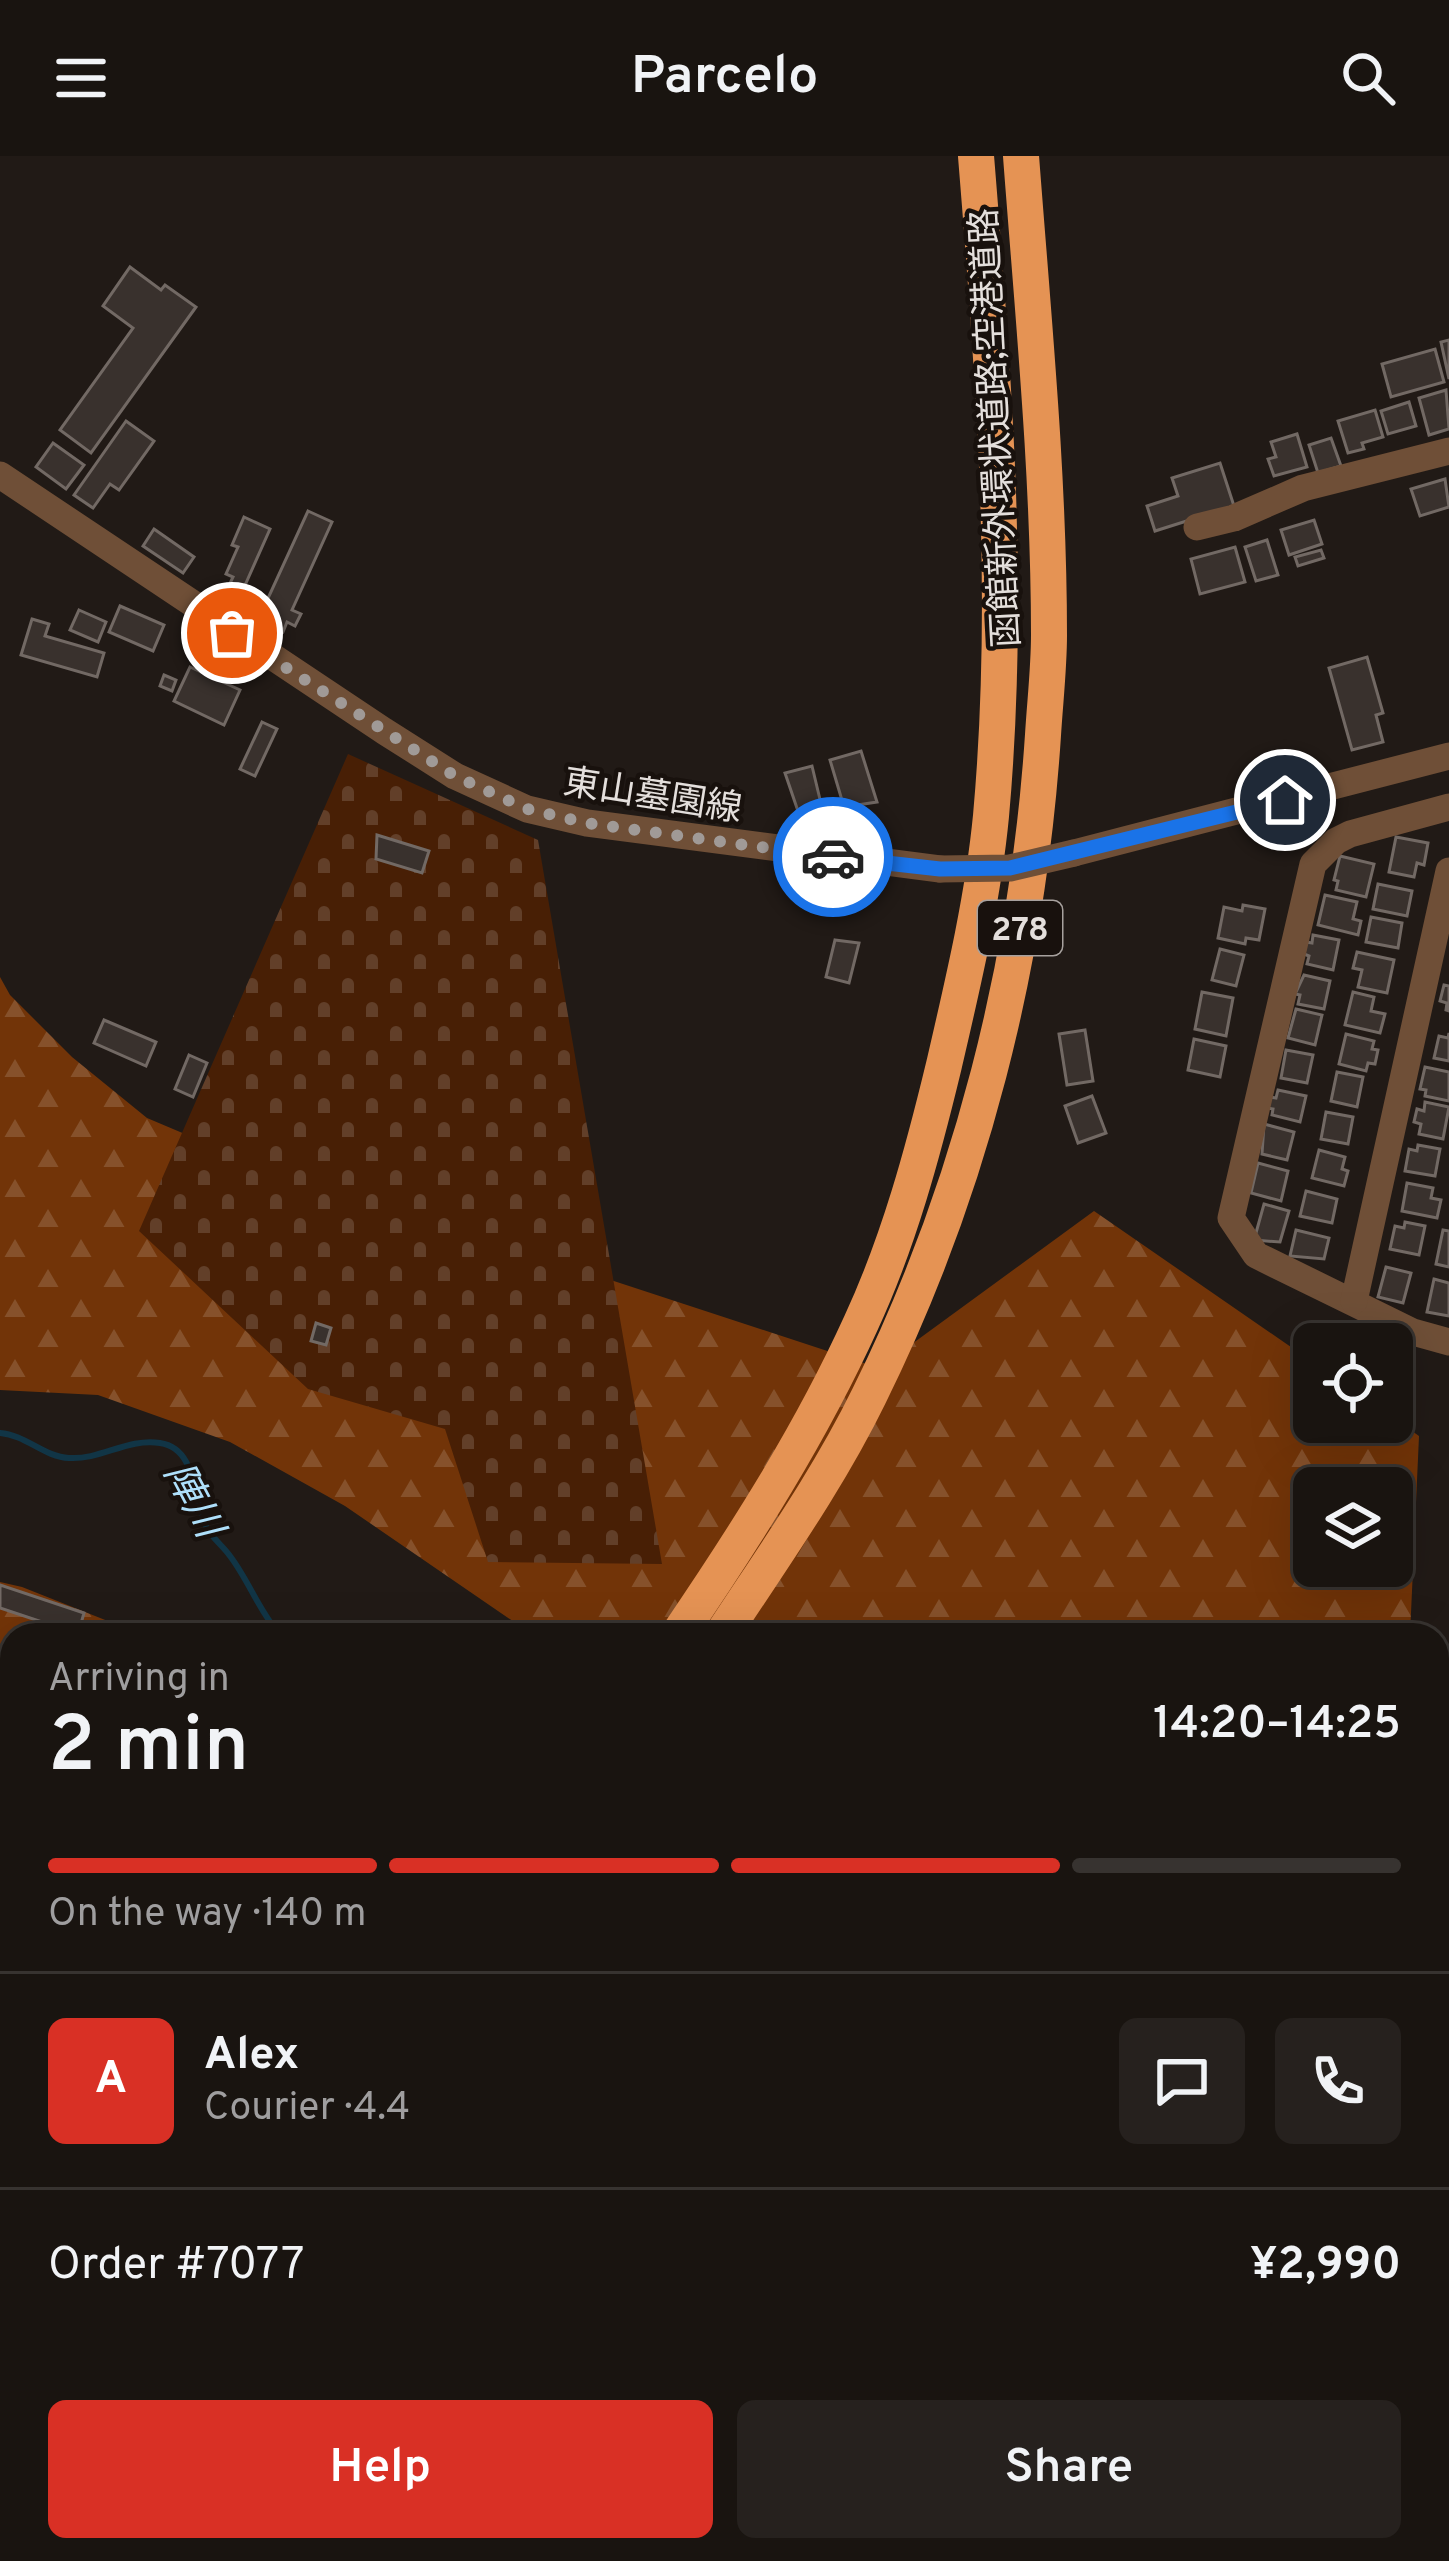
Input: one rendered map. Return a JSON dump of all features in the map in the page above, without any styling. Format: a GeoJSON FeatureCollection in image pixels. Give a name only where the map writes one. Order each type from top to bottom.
{"type":"FeatureCollection","features":[{"type":"Feature","properties":{"kind":"highway","name":"函館新外環状道路;空港道路"},"geometry":{"type":"LineString","coordinates":[[686,1623],[763,1510],[862,1322],[920,1165],[963,984],[990,819],[1002,631],[998,457],[976,156]]}},
{"type":"Feature","properties":{"kind":"highway","name":"函館新外環状道路;空港道路"},"geometry":{"type":"LineString","coordinates":[[730,1623],[811,1500],[896,1339],[951,1206],[1008,998],[1037,824],[1049,639],[1044,462],[1022,156]]}},
{"type":"Feature","properties":{"kind":"street"},"geometry":{"type":"LineString","coordinates":[[1197,527],[1234,518],[1303,488],[1449,451]]}},
{"type":"Feature","properties":{"kind":"street","name":"東山墓園線"},"geometry":{"type":"LineString","coordinates":[[0,475],[455,776],[527,809],[586,823],[940,869],[1010,868],[1449,756]]}},
{"type":"Feature","properties":{"kind":"street"},"geometry":{"type":"LineString","coordinates":[[1449,807],[1350,834],[1313,864],[1231,1218],[1256,1255],[1413,1332],[1449,1342]]}},
{"type":"Feature","properties":{"kind":"street"},"geometry":{"type":"LineString","coordinates":[[1354,1301],[1449,871]]}},
{"type":"Feature","properties":{"kind":"green space"},"geometry":{"type":"Polygon","coordinates":[[[348,754],[538,840],[662,1564],[488,1562],[445,1429],[308,1389],[139,1231],[348,754]]]}},
{"type":"Feature","properties":{"kind":"green space"},"geometry":{"type":"Polygon","coordinates":[[[0,977],[10,995],[72,1057],[147,1118],[251,1162],[879,1368],[1094,1211],[1293,1348],[1293,1443],[1413,1443],[1413,1432],[1419,1436],[1413,1569],[1413,1467],[1293,1467],[1293,1587],[1412,1587],[1411,1623],[516,1623],[345,1506],[230,1442],[98,1395],[0,1390],[0,977]]]}},
{"type":"Feature","properties":{"kind":"green space"},"geometry":{"type":"Polygon","coordinates":[[[0,1582],[113,1623],[0,1623],[0,1582]]]}},
{"type":"Feature","properties":{"kind":"building"},"geometry":{"type":"Polygon","coordinates":[[[130,267],[161,290],[165,285],[196,307],[91,453],[60,430],[133,328],[103,306],[130,267]]]}},
{"type":"Feature","properties":{"kind":"building"},"geometry":{"type":"Polygon","coordinates":[[[1449,340],[1449,379],[1441,342],[1449,340]]]}},
{"type":"Feature","properties":{"kind":"building"},"geometry":{"type":"Polygon","coordinates":[[[1435,349],[1444,382],[1391,397],[1382,364],[1435,349]]]}},
{"type":"Feature","properties":{"kind":"building"},"geometry":{"type":"Polygon","coordinates":[[[1446,390],[1449,429],[1429,435],[1419,398],[1446,390]]]}},
{"type":"Feature","properties":{"kind":"building"},"geometry":{"type":"Polygon","coordinates":[[[1409,402],[1416,426],[1388,434],[1381,411],[1409,402]]]}},
{"type":"Feature","properties":{"kind":"building"},"geometry":{"type":"Polygon","coordinates":[[[1375,410],[1383,437],[1348,453],[1338,421],[1375,410]]]}},
{"type":"Feature","properties":{"kind":"building"},"geometry":{"type":"Polygon","coordinates":[[[126,421],[154,441],[119,490],[110,484],[93,508],[74,495],[126,421]]]}},
{"type":"Feature","properties":{"kind":"building"},"geometry":{"type":"Polygon","coordinates":[[[1297,434],[1307,467],[1274,476],[1268,459],[1276,457],[1271,442],[1297,434]]]}},
{"type":"Feature","properties":{"kind":"building"},"geometry":{"type":"Polygon","coordinates":[[[1331,438],[1341,466],[1318,473],[1309,445],[1331,438]]]}},
{"type":"Feature","properties":{"kind":"building"},"geometry":{"type":"Polygon","coordinates":[[[53,443],[84,465],[66,489],[36,467],[53,443]]]}},
{"type":"Feature","properties":{"kind":"building"},"geometry":{"type":"Polygon","coordinates":[[[1220,463],[1234,506],[1155,531],[1147,506],[1178,496],[1172,478],[1220,463]]]}},
{"type":"Feature","properties":{"kind":"building"},"geometry":{"type":"Polygon","coordinates":[[[1445,479],[1449,507],[1420,516],[1411,489],[1445,479]]]}},
{"type":"Feature","properties":{"kind":"building"},"geometry":{"type":"Polygon","coordinates":[[[308,511],[332,522],[292,610],[301,614],[295,626],[287,622],[283,632],[258,620],[308,511]]]}},
{"type":"Feature","properties":{"kind":"building"},"geometry":{"type":"Polygon","coordinates":[[[244,517],[270,529],[238,601],[225,594],[233,577],[226,574],[244,517]]]}},
{"type":"Feature","properties":{"kind":"building"},"geometry":{"type":"Polygon","coordinates":[[[1314,520],[1322,544],[1289,555],[1281,530],[1314,520]]]}},
{"type":"Feature","properties":{"kind":"building"},"geometry":{"type":"Polygon","coordinates":[[[154,529],[194,557],[183,573],[143,546],[154,529]]]}},
{"type":"Feature","properties":{"kind":"building"},"geometry":{"type":"Polygon","coordinates":[[[1267,540],[1278,575],[1256,581],[1245,547],[1267,540]]]}},
{"type":"Feature","properties":{"kind":"building"},"geometry":{"type":"Polygon","coordinates":[[[1235,547],[1245,582],[1200,594],[1191,559],[1235,547]]]}},
{"type":"Feature","properties":{"kind":"building"},"geometry":{"type":"Polygon","coordinates":[[[1321,550],[1324,558],[1298,566],[1295,557],[1321,550]]]}},
{"type":"Feature","properties":{"kind":"building"},"geometry":{"type":"Polygon","coordinates":[[[120,606],[164,625],[153,651],[109,632],[120,606]]]}},
{"type":"Feature","properties":{"kind":"building"},"geometry":{"type":"Polygon","coordinates":[[[79,610],[106,622],[98,642],[70,630],[79,610]]]}},
{"type":"Feature","properties":{"kind":"building"},"geometry":{"type":"Polygon","coordinates":[[[32,619],[49,624],[45,636],[104,653],[97,677],[21,655],[32,619]]]}},
{"type":"Feature","properties":{"kind":"building"},"geometry":{"type":"Polygon","coordinates":[[[1367,657],[1383,713],[1376,715],[1383,742],[1352,750],[1329,668],[1367,657]]]}},
{"type":"Feature","properties":{"kind":"building"},"geometry":{"type":"Polygon","coordinates":[[[190,667],[240,690],[224,725],[174,701],[190,667]]]}},
{"type":"Feature","properties":{"kind":"building"},"geometry":{"type":"Polygon","coordinates":[[[164,675],[176,680],[172,691],[160,686],[164,675]]]}},
{"type":"Feature","properties":{"kind":"building"},"geometry":{"type":"Polygon","coordinates":[[[262,722],[277,729],[255,776],[240,769],[262,722]]]}},
{"type":"Feature","properties":{"kind":"building"},"geometry":{"type":"Polygon","coordinates":[[[861,751],[877,802],[844,807],[830,760],[861,751]]]}},
{"type":"Feature","properties":{"kind":"building"},"geometry":{"type":"Polygon","coordinates":[[[812,766],[823,812],[800,817],[785,773],[812,766]]]}},
{"type":"Feature","properties":{"kind":"building"},"geometry":{"type":"Polygon","coordinates":[[[832,812],[870,818],[867,838],[829,832],[832,812]]]}},
{"type":"Feature","properties":{"kind":"building"},"geometry":{"type":"Polygon","coordinates":[[[377,835],[429,851],[422,873],[376,859],[377,835]]]}},
{"type":"Feature","properties":{"kind":"building"},"geometry":{"type":"Polygon","coordinates":[[[1396,837],[1428,843],[1424,865],[1417,863],[1414,877],[1389,872],[1396,837]]]}},
{"type":"Feature","properties":{"kind":"building"},"geometry":{"type":"Polygon","coordinates":[[[1340,856],[1374,864],[1366,897],[1336,890],[1340,856]]]}},
{"type":"Feature","properties":{"kind":"building"},"geometry":{"type":"Polygon","coordinates":[[[1378,884],[1412,891],[1407,916],[1373,909],[1378,884]]]}},
{"type":"Feature","properties":{"kind":"building"},"geometry":{"type":"Polygon","coordinates":[[[1325,895],[1357,902],[1353,919],[1361,921],[1358,935],[1318,925],[1325,895]]]}},
{"type":"Feature","properties":{"kind":"building"},"geometry":{"type":"Polygon","coordinates":[[[1243,905],[1265,909],[1259,940],[1246,938],[1245,944],[1218,938],[1224,907],[1242,911],[1243,905]]]}},
{"type":"Feature","properties":{"kind":"building"},"geometry":{"type":"Polygon","coordinates":[[[1371,917],[1402,923],[1398,948],[1366,942],[1371,917]]]}},
{"type":"Feature","properties":{"kind":"building"},"geometry":{"type":"Polygon","coordinates":[[[1313,935],[1339,940],[1333,970],[1307,964],[1306,942],[1312,943],[1313,935]]]}},
{"type":"Feature","properties":{"kind":"building"},"geometry":{"type":"Polygon","coordinates":[[[835,940],[859,943],[849,983],[826,977],[835,940]]]}},
{"type":"Feature","properties":{"kind":"building"},"geometry":{"type":"Polygon","coordinates":[[[1220,949],[1244,955],[1236,986],[1212,980],[1220,949]]]}},
{"type":"Feature","properties":{"kind":"building"},"geometry":{"type":"Polygon","coordinates":[[[1357,952],[1394,960],[1387,993],[1358,987],[1362,970],[1353,968],[1357,952]]]}},
{"type":"Feature","properties":{"kind":"building"},"geometry":{"type":"Polygon","coordinates":[[[1304,975],[1330,981],[1324,1009],[1298,1004],[1300,995],[1295,994],[1304,975]]]}},
{"type":"Feature","properties":{"kind":"building"},"geometry":{"type":"Polygon","coordinates":[[[1444,985],[1449,986],[1449,1011],[1447,1003],[1440,1001],[1444,985]]]}},
{"type":"Feature","properties":{"kind":"building"},"geometry":{"type":"Polygon","coordinates":[[[1202,992],[1233,998],[1226,1036],[1195,1029],[1202,992]]]}},
{"type":"Feature","properties":{"kind":"building"},"geometry":{"type":"Polygon","coordinates":[[[1353,992],[1374,997],[1371,1011],[1385,1014],[1380,1033],[1345,1025],[1353,992]]]}},
{"type":"Feature","properties":{"kind":"building"},"geometry":{"type":"Polygon","coordinates":[[[1296,1009],[1322,1015],[1315,1045],[1288,1038],[1296,1009]]]}},
{"type":"Feature","properties":{"kind":"building"},"geometry":{"type":"Polygon","coordinates":[[[104,1020],[156,1042],[146,1066],[94,1043],[104,1020]]]}},
{"type":"Feature","properties":{"kind":"building"},"geometry":{"type":"Polygon","coordinates":[[[1085,1030],[1093,1081],[1067,1085],[1059,1034],[1085,1030]]]}},
{"type":"Feature","properties":{"kind":"building"},"geometry":{"type":"Polygon","coordinates":[[[1449,1033],[1449,1061],[1434,1058],[1439,1036],[1448,1038],[1449,1033]]]}},
{"type":"Feature","properties":{"kind":"building"},"geometry":{"type":"Polygon","coordinates":[[[1346,1034],[1374,1041],[1372,1049],[1378,1050],[1375,1064],[1368,1063],[1366,1071],[1339,1064],[1346,1034]]]}},
{"type":"Feature","properties":{"kind":"building"},"geometry":{"type":"Polygon","coordinates":[[[1194,1039],[1226,1046],[1220,1077],[1188,1070],[1194,1039]]]}},
{"type":"Feature","properties":{"kind":"building"},"geometry":{"type":"Polygon","coordinates":[[[1286,1050],[1313,1055],[1307,1083],[1281,1078],[1286,1050]]]}},
{"type":"Feature","properties":{"kind":"building"},"geometry":{"type":"Polygon","coordinates":[[[189,1055],[207,1063],[193,1097],[175,1089],[189,1055]]]}},
{"type":"Feature","properties":{"kind":"building"},"geometry":{"type":"Polygon","coordinates":[[[1425,1067],[1449,1072],[1449,1101],[1425,1096],[1426,1090],[1420,1089],[1425,1067]]]}},
{"type":"Feature","properties":{"kind":"building"},"geometry":{"type":"Polygon","coordinates":[[[1337,1072],[1363,1077],[1357,1107],[1331,1101],[1337,1072]]]}},
{"type":"Feature","properties":{"kind":"building"},"geometry":{"type":"Polygon","coordinates":[[[1278,1090],[1306,1096],[1300,1122],[1272,1115],[1273,1109],[1267,1108],[1278,1090]]]}},
{"type":"Feature","properties":{"kind":"building"},"geometry":{"type":"Polygon","coordinates":[[[1092,1096],[1106,1133],[1078,1143],[1065,1106],[1092,1096]]]}},
{"type":"Feature","properties":{"kind":"building"},"geometry":{"type":"Polygon","coordinates":[[[1425,1102],[1449,1107],[1443,1139],[1419,1134],[1421,1124],[1414,1122],[1417,1109],[1424,1111],[1425,1102]]]}},
{"type":"Feature","properties":{"kind":"building"},"geometry":{"type":"Polygon","coordinates":[[[1326,1112],[1353,1117],[1348,1144],[1321,1139],[1326,1112]]]}},
{"type":"Feature","properties":{"kind":"building"},"geometry":{"type":"Polygon","coordinates":[[[1264,1124],[1294,1132],[1287,1160],[1262,1154],[1264,1124]]]}},
{"type":"Feature","properties":{"kind":"building"},"geometry":{"type":"Polygon","coordinates":[[[1418,1145],[1440,1149],[1435,1176],[1405,1171],[1409,1149],[1417,1151],[1418,1145]]]}},
{"type":"Feature","properties":{"kind":"building"},"geometry":{"type":"Polygon","coordinates":[[[1319,1150],[1345,1157],[1344,1186],[1312,1178],[1319,1150]]]}},
{"type":"Feature","properties":{"kind":"building"},"geometry":{"type":"Polygon","coordinates":[[[1258,1163],[1288,1171],[1281,1201],[1251,1193],[1258,1163]]]}},
{"type":"Feature","properties":{"kind":"building"},"geometry":{"type":"Polygon","coordinates":[[[1407,1183],[1433,1188],[1431,1198],[1441,1200],[1437,1218],[1402,1211],[1407,1183]]]}},
{"type":"Feature","properties":{"kind":"building"},"geometry":{"type":"Polygon","coordinates":[[[1306,1191],[1337,1199],[1332,1223],[1300,1216],[1306,1191]]]}},
{"type":"Feature","properties":{"kind":"building"},"geometry":{"type":"Polygon","coordinates":[[[1264,1204],[1289,1211],[1280,1242],[1254,1240],[1264,1204]]]}},
{"type":"Feature","properties":{"kind":"building"},"geometry":{"type":"Polygon","coordinates":[[[1405,1222],[1425,1226],[1419,1255],[1390,1249],[1395,1226],[1404,1228],[1405,1222]]]}},
{"type":"Feature","properties":{"kind":"building"},"geometry":{"type":"Polygon","coordinates":[[[1296,1230],[1329,1238],[1324,1259],[1290,1256],[1296,1230]]]}},
{"type":"Feature","properties":{"kind":"building"},"geometry":{"type":"Polygon","coordinates":[[[1443,1230],[1449,1231],[1449,1267],[1436,1264],[1443,1230]]]}},
{"type":"Feature","properties":{"kind":"building"},"geometry":{"type":"Polygon","coordinates":[[[1386,1267],[1411,1273],[1403,1303],[1378,1297],[1386,1267]]]}},
{"type":"Feature","properties":{"kind":"building"},"geometry":{"type":"Polygon","coordinates":[[[1434,1279],[1449,1283],[1449,1316],[1427,1312],[1434,1279]]]}},
{"type":"Feature","properties":{"kind":"building"},"geometry":{"type":"Polygon","coordinates":[[[316,1323],[331,1328],[326,1345],[311,1341],[316,1323]]]}},
{"type":"Feature","properties":{"kind":"building"},"geometry":{"type":"Polygon","coordinates":[[[0,1585],[84,1613],[81,1623],[45,1623],[0,1608],[0,1585]]]}},
{"type":"Feature","properties":{"kind":"waterway","name":"陣川"},"geometry":{"type":"LineString","coordinates":[[0,1433],[69,1458],[148,1442],[173,1447],[188,1466],[207,1528],[271,1623]]}},
{"type":"Feature","properties":{"kind":"way so far"},"geometry":{"type":"LineString","coordinates":[[232,633],[455,776],[527,809],[586,823],[833,857]]}},
{"type":"Feature","properties":{"kind":"route"},"geometry":{"type":"LineString","coordinates":[[833,857],[940,869],[1010,868],[1285,800]]}}]}
